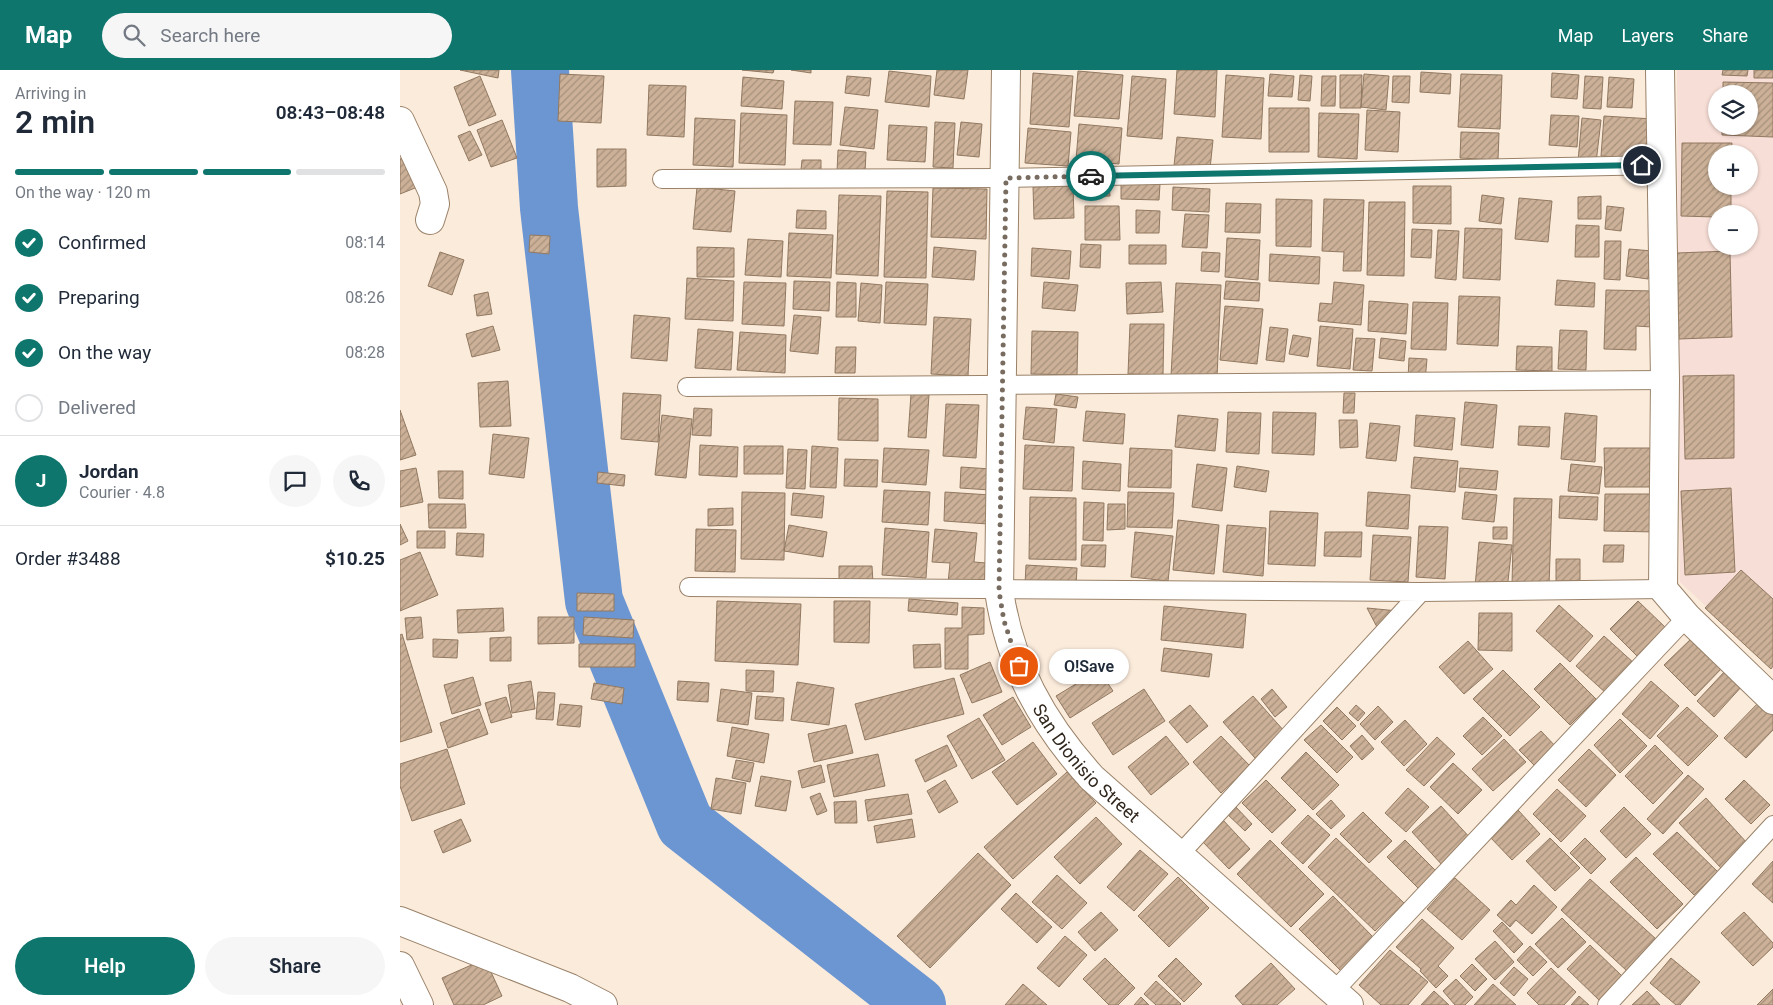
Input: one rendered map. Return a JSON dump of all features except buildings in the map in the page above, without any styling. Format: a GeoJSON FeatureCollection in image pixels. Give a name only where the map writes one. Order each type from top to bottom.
{"type":"FeatureCollection","features":[{"type":"Feature","properties":{"kind":"street","name":"San Dionisio Street"},"geometry":{"type":"LineString","coordinates":[[1006,70],[999,591],[1004,621],[1012,650],[1041,712],[1072,756],[1092,778],[1341,998]]}},
{"type":"Feature","properties":{"kind":"street"},"geometry":{"type":"LineString","coordinates":[[1660,70],[1665,380],[1663,588],[1687,617],[1773,700]]}},
{"type":"Feature","properties":{"kind":"street"},"geometry":{"type":"LineString","coordinates":[[400,122],[433,192],[435,204],[430,220]]}},
{"type":"Feature","properties":{"kind":"street"},"geometry":{"type":"LineString","coordinates":[[400,921],[574,997],[603,1005]]}},
{"type":"Feature","properties":{"kind":"street"},"geometry":{"type":"LineString","coordinates":[[400,966],[419,1005]]}},
{"type":"Feature","properties":{"kind":"lane"},"geometry":{"type":"LineString","coordinates":[[662,179],[1006,178],[1662,165]]}},
{"type":"Feature","properties":{"kind":"lane"},"geometry":{"type":"LineString","coordinates":[[687,387],[1665,380]]}},
{"type":"Feature","properties":{"kind":"lane"},"geometry":{"type":"LineString","coordinates":[[689,587],[999,591],[1421,592],[1663,588]]}},
{"type":"Feature","properties":{"kind":"lane"},"geometry":{"type":"LineString","coordinates":[[1180,854],[1421,592]]}},
{"type":"Feature","properties":{"kind":"lane"},"geometry":{"type":"LineString","coordinates":[[1341,998],[1687,617]]}},
{"type":"Feature","properties":{"kind":"lane"},"geometry":{"type":"LineString","coordinates":[[1607,1005],[1773,825]]}},
{"type":"Feature","properties":{"kind":"shaded area"},"geometry":{"type":"Polygon","coordinates":[[[1677,70],[1773,70],[1773,669],[1680,582],[1677,70]]]}},
{"type":"Feature","properties":{"kind":"waterway"},"geometry":{"type":"LineString","coordinates":[[540,70],[549,208],[594,601],[685,824],[917,1005]]}},
{"type":"Feature","properties":{"kind":"way so far"},"geometry":{"type":"LineString","coordinates":[[1019,666],[1012,650],[1004,621],[999,591],[1006,178],[1091,176]]}},
{"type":"Feature","properties":{"kind":"place","name":"O!Save"},"geometry":{"type":"Point","coordinates":[1019,666]}},
{"type":"Feature","properties":{"kind":"route"},"geometry":{"type":"LineString","coordinates":[[1091,176],[1642,165]]}}]}
